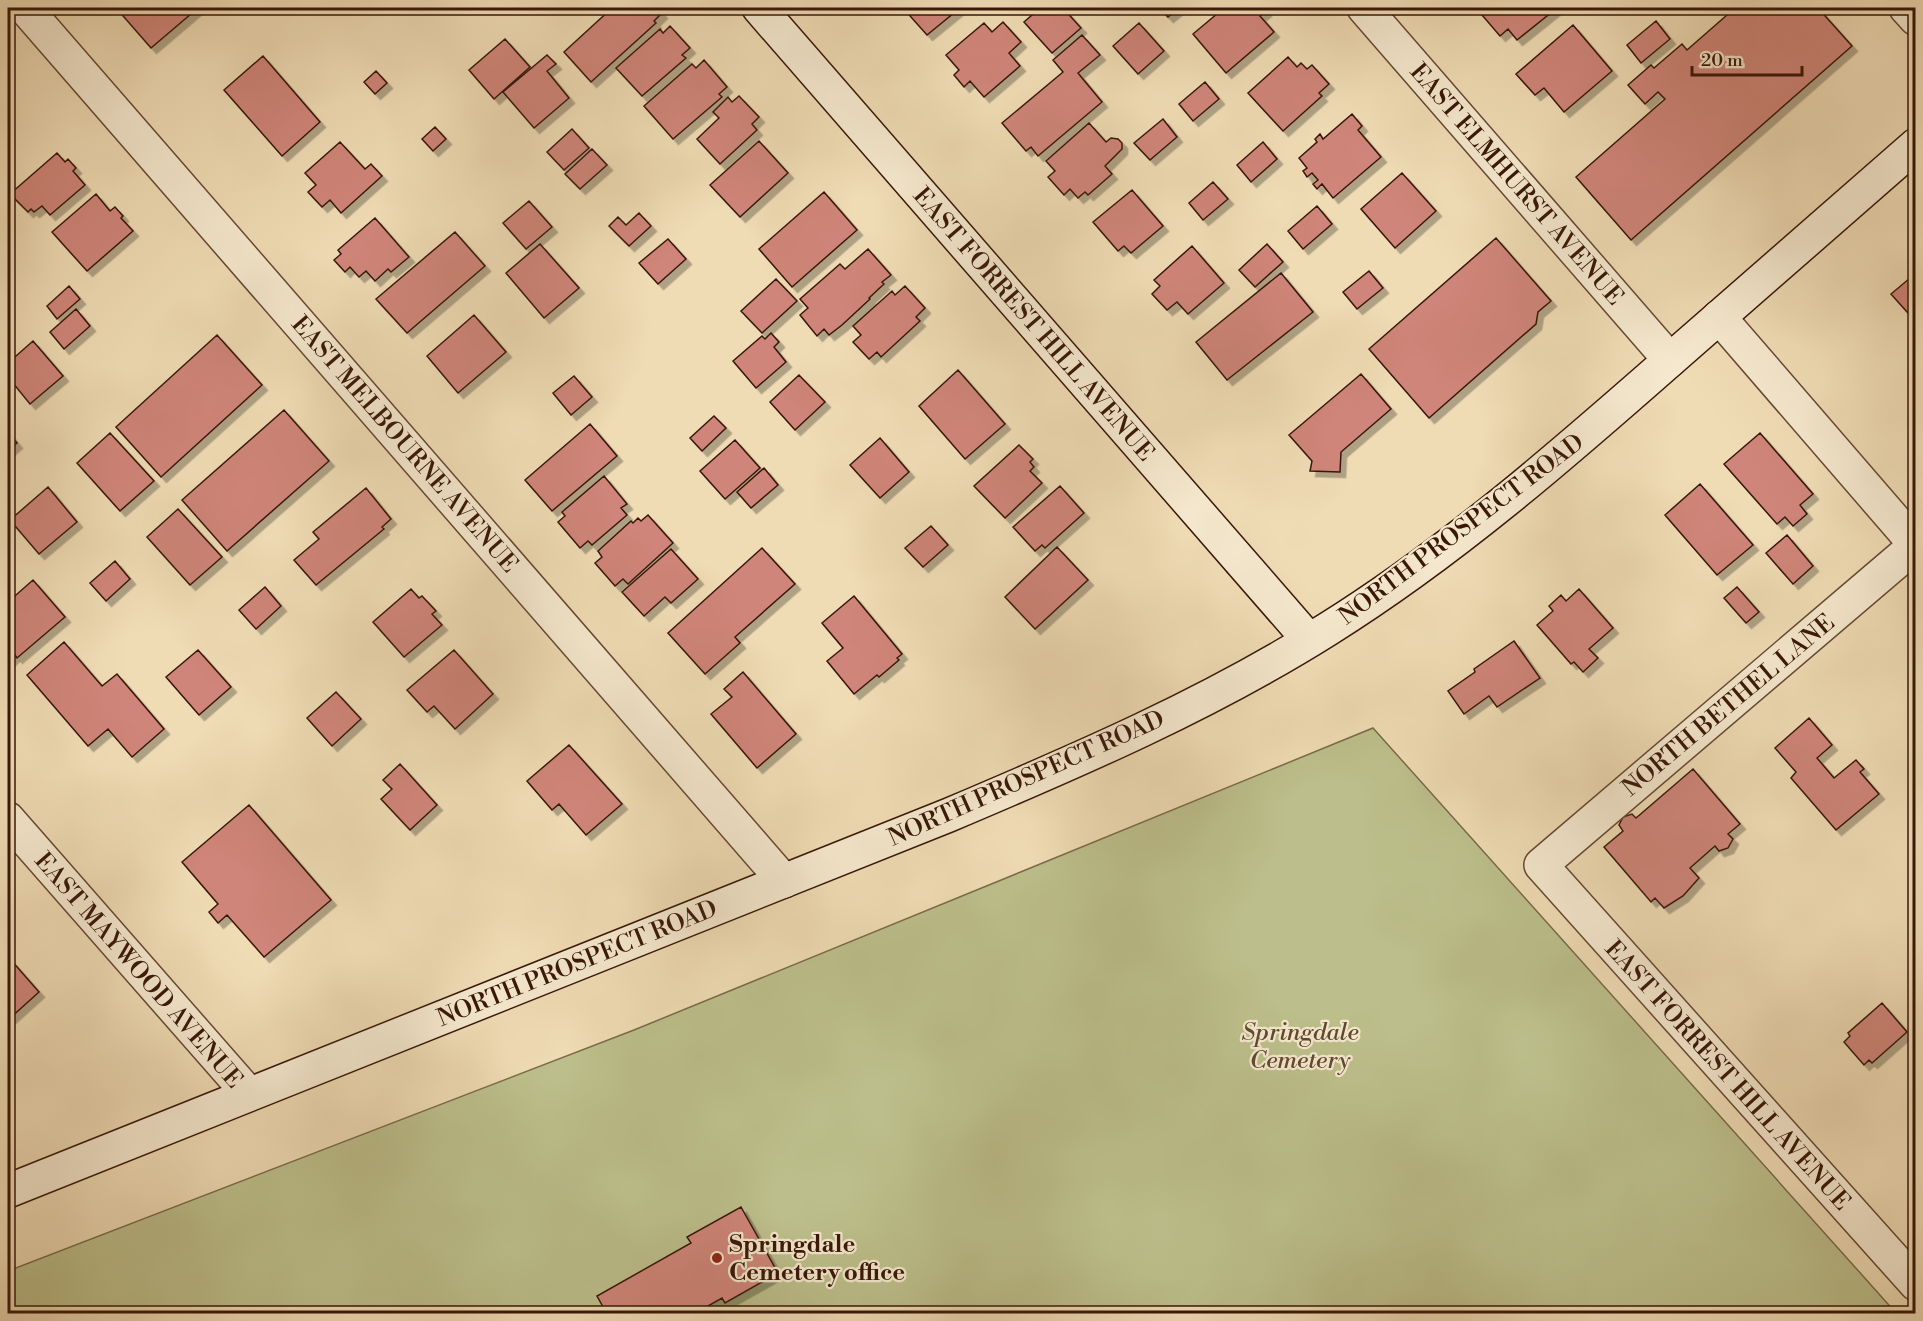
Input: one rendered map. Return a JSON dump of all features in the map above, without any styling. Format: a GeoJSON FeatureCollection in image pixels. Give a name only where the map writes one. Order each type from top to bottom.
{"type":"FeatureCollection","features":[{"type":"Feature","properties":{"kind":"street","name":"EAST MELBOURNE AVENUE"},"geometry":{"type":"LineString","coordinates":[[25,8],[784,881]]}},
{"type":"Feature","properties":{"kind":"street","name":"EAST FORREST HILL AVENUE"},"geometry":{"type":"LineString","coordinates":[[759,8],[1309,640]]}},
{"type":"Feature","properties":{"kind":"street","name":"EAST ELMHURST AVENUE"},"geometry":{"type":"LineString","coordinates":[[1364,8],[1670,360]]}},
{"type":"Feature","properties":{"kind":"street"},"geometry":{"type":"LineString","coordinates":[[1906,8],[1916,19]]}},
{"type":"Feature","properties":{"kind":"street","name":"NORTH PROSPECT ROAD"},"geometry":{"type":"LineString","coordinates":[[8,1191],[949,815],[1091,754],[1216,692],[1309,640],[1416,568],[1477,523],[1574,446],[1916,145]]}},
{"type":"Feature","properties":{"kind":"street"},"geometry":{"type":"LineString","coordinates":[[1719,317],[1916,545]]}},
{"type":"Feature","properties":{"kind":"street","name":"NORTH BETHEL LANE"},"geometry":{"type":"LineString","coordinates":[[1541,865],[1916,545]]}},
{"type":"Feature","properties":{"kind":"street","name":"EAST MAYWOOD AVENUE"},"geometry":{"type":"LineString","coordinates":[[8,819],[248,1094]]}},
{"type":"Feature","properties":{"kind":"street","name":"EAST FORREST HILL AVENUE"},"geometry":{"type":"LineString","coordinates":[[1541,865],[1916,1284]]}},
{"type":"Feature","properties":{"kind":"green space","name":"Springdale Cemetery"},"geometry":{"type":"Polygon","coordinates":[[[1373,728],[1896,1313],[8,1314],[8,1271],[634,1030],[1373,728]]]}},
{"type":"Feature","properties":{"kind":"building"},"geometry":{"type":"Polygon","coordinates":[[[198,8],[151,48],[117,9],[198,8]]]}},
{"type":"Feature","properties":{"kind":"building"},"geometry":{"type":"Polygon","coordinates":[[[612,8],[657,8],[662,13],[654,21],[656,23],[591,82],[564,52],[612,8]]]}},
{"type":"Feature","properties":{"kind":"building"},"geometry":{"type":"Polygon","coordinates":[[[903,8],[960,8],[927,35],[903,8]]]}},
{"type":"Feature","properties":{"kind":"building"},"geometry":{"type":"Polygon","coordinates":[[[1040,8],[1063,8],[1081,28],[1052,53],[1024,22],[1040,8]]]}},
{"type":"Feature","properties":{"kind":"building"},"geometry":{"type":"Polygon","coordinates":[[[1159,8],[1179,8],[1168,17],[1159,8]]]}},
{"type":"Feature","properties":{"kind":"building"},"geometry":{"type":"Polygon","coordinates":[[[1224,8],[1263,8],[1266,11],[1260,16],[1274,32],[1226,73],[1193,34],[1224,8]]]}},
{"type":"Feature","properties":{"kind":"building"},"geometry":{"type":"Polygon","coordinates":[[[1476,8],[1557,8],[1517,40],[1508,29],[1500,36],[1476,8]]]}},
{"type":"Feature","properties":{"kind":"building"},"geometry":{"type":"Polygon","coordinates":[[[1735,8],[1818,8],[1852,46],[1631,240],[1576,177],[1665,99],[1658,92],[1645,104],[1628,85],[1651,65],[1654,68],[1682,44],[1687,50],[1735,8]]]}},
{"type":"Feature","properties":{"kind":"building"},"geometry":{"type":"Polygon","coordinates":[[[1656,21],[1670,39],[1641,63],[1627,45],[1656,21]]]}},
{"type":"Feature","properties":{"kind":"building"},"geometry":{"type":"Polygon","coordinates":[[[1003,22],[1021,42],[1009,53],[1020,66],[984,97],[970,81],[964,87],[954,75],[959,70],[946,55],[984,23],[992,32],[1003,22]]]}},
{"type":"Feature","properties":{"kind":"building"},"geometry":{"type":"Polygon","coordinates":[[[1139,23],[1164,51],[1138,74],[1113,46],[1139,23]]]}},
{"type":"Feature","properties":{"kind":"building"},"geometry":{"type":"Polygon","coordinates":[[[1573,25],[1612,71],[1564,112],[1544,88],[1535,95],[1516,74],[1573,25]]]}},
{"type":"Feature","properties":{"kind":"building"},"geometry":{"type":"Polygon","coordinates":[[[670,26],[690,48],[682,55],[686,58],[642,96],[616,68],[660,29],[663,33],[670,26]]]}},
{"type":"Feature","properties":{"kind":"building"},"geometry":{"type":"Polygon","coordinates":[[[1082,35],[1100,55],[1078,73],[1102,102],[1038,156],[1031,147],[1026,151],[1002,123],[1063,72],[1053,60],[1082,35]]]}},
{"type":"Feature","properties":{"kind":"building"},"geometry":{"type":"Polygon","coordinates":[[[505,39],[530,67],[494,99],[469,70],[505,39]]]}},
{"type":"Feature","properties":{"kind":"building"},"geometry":{"type":"Polygon","coordinates":[[[547,55],[556,64],[547,71],[569,98],[534,128],[503,92],[547,55]]]}},
{"type":"Feature","properties":{"kind":"building"},"geometry":{"type":"Polygon","coordinates":[[[263,56],[320,122],[282,156],[224,90],[263,56]]]}},
{"type":"Feature","properties":{"kind":"building"},"geometry":{"type":"Polygon","coordinates":[[[1288,57],[1297,67],[1301,63],[1307,69],[1312,65],[1329,84],[1319,93],[1322,96],[1283,131],[1248,93],[1288,57]]]}},
{"type":"Feature","properties":{"kind":"building"},"geometry":{"type":"Polygon","coordinates":[[[704,60],[727,87],[719,94],[722,97],[673,139],[644,106],[692,64],[696,68],[704,60]]]}},
{"type":"Feature","properties":{"kind":"building"},"geometry":{"type":"Polygon","coordinates":[[[376,71],[387,83],[375,94],[364,82],[376,71]]]}},
{"type":"Feature","properties":{"kind":"building"},"geometry":{"type":"Polygon","coordinates":[[[1205,82],[1219,99],[1193,121],[1179,104],[1205,82]]]}},
{"type":"Feature","properties":{"kind":"building"},"geometry":{"type":"Polygon","coordinates":[[[739,96],[759,117],[752,124],[757,130],[720,164],[697,139],[719,118],[713,112],[728,97],[732,102],[739,96]]]}},
{"type":"Feature","properties":{"kind":"building"},"geometry":{"type":"Polygon","coordinates":[[[1352,114],[1362,126],[1358,130],[1381,157],[1333,198],[1322,184],[1317,189],[1313,184],[1318,180],[1312,173],[1307,177],[1303,171],[1307,168],[1299,158],[1317,142],[1315,139],[1320,134],[1323,139],[1352,114]]]}},
{"type":"Feature","properties":{"kind":"building"},"geometry":{"type":"Polygon","coordinates":[[[1163,119],[1177,137],[1150,160],[1134,143],[1163,119]]]}},
{"type":"Feature","properties":{"kind":"building"},"geometry":{"type":"Polygon","coordinates":[[[1089,123],[1106,142],[1111,138],[1118,139],[1122,143],[1122,149],[1105,166],[1112,174],[1088,195],[1085,192],[1078,198],[1070,189],[1064,195],[1048,177],[1055,171],[1046,161],[1089,123]]]}},
{"type":"Feature","properties":{"kind":"building"},"geometry":{"type":"Polygon","coordinates":[[[435,127],[446,139],[433,151],[422,139],[435,127]]]}},
{"type":"Feature","properties":{"kind":"building"},"geometry":{"type":"Polygon","coordinates":[[[572,129],[589,148],[564,170],[547,152],[572,129]]]}},
{"type":"Feature","properties":{"kind":"building"},"geometry":{"type":"Polygon","coordinates":[[[759,141],[788,173],[740,217],[710,185],[759,141]]]}},
{"type":"Feature","properties":{"kind":"building"},"geometry":{"type":"Polygon","coordinates":[[[340,142],[365,169],[371,164],[382,176],[341,213],[330,200],[322,207],[308,192],[316,185],[305,173],[340,142]]]}},
{"type":"Feature","properties":{"kind":"building"},"geometry":{"type":"Polygon","coordinates":[[[1263,142],[1277,159],[1251,182],[1237,165],[1263,142]]]}},
{"type":"Feature","properties":{"kind":"building"},"geometry":{"type":"Polygon","coordinates":[[[592,149],[607,165],[580,189],[565,174],[592,149]]]}},
{"type":"Feature","properties":{"kind":"building"},"geometry":{"type":"Polygon","coordinates":[[[57,153],[65,162],[68,159],[76,168],[73,171],[85,185],[50,215],[42,206],[34,212],[31,209],[28,212],[10,194],[57,153]]]}},
{"type":"Feature","properties":{"kind":"building"},"geometry":{"type":"Polygon","coordinates":[[[1402,173],[1436,211],[1395,248],[1361,209],[1402,173]]]}},
{"type":"Feature","properties":{"kind":"building"},"geometry":{"type":"Polygon","coordinates":[[[1213,182],[1228,199],[1203,220],[1189,203],[1213,182]]]}},
{"type":"Feature","properties":{"kind":"building"},"geometry":{"type":"Polygon","coordinates":[[[1132,190],[1163,226],[1131,253],[1124,246],[1118,251],[1093,222],[1132,190]]]}},
{"type":"Feature","properties":{"kind":"building"},"geometry":{"type":"Polygon","coordinates":[[[824,192],[857,230],[792,287],[759,249],[824,192]]]}},
{"type":"Feature","properties":{"kind":"building"},"geometry":{"type":"Polygon","coordinates":[[[96,194],[110,211],[115,207],[133,231],[87,271],[52,232],[96,194]]]}},
{"type":"Feature","properties":{"kind":"building"},"geometry":{"type":"Polygon","coordinates":[[[529,201],[552,227],[526,249],[503,223],[529,201]]]}},
{"type":"Feature","properties":{"kind":"building"},"geometry":{"type":"Polygon","coordinates":[[[1317,206],[1332,224],[1303,249],[1288,231],[1317,206]]]}},
{"type":"Feature","properties":{"kind":"building"},"geometry":{"type":"Polygon","coordinates":[[[639,213],[651,226],[629,246],[609,226],[618,217],[626,225],[639,213]]]}},
{"type":"Feature","properties":{"kind":"building"},"geometry":{"type":"Polygon","coordinates":[[[375,218],[409,257],[391,272],[388,269],[375,281],[366,271],[359,277],[350,267],[345,272],[334,260],[341,254],[338,250],[375,218]]]}},
{"type":"Feature","properties":{"kind":"building"},"geometry":{"type":"Polygon","coordinates":[[[455,232],[485,266],[407,333],[376,299],[455,232]]]}},
{"type":"Feature","properties":{"kind":"building"},"geometry":{"type":"Polygon","coordinates":[[[1496,238],[1551,301],[1538,312],[1536,324],[1429,418],[1369,349],[1496,238]]]}},
{"type":"Feature","properties":{"kind":"building"},"geometry":{"type":"Polygon","coordinates":[[[668,239],[686,259],[658,284],[639,263],[668,239]]]}},
{"type":"Feature","properties":{"kind":"building"},"geometry":{"type":"Polygon","coordinates":[[[540,244],[579,288],[544,318],[506,273],[540,244]]]}},
{"type":"Feature","properties":{"kind":"building"},"geometry":{"type":"Polygon","coordinates":[[[1267,244],[1283,262],[1255,287],[1239,270],[1267,244]]]}},
{"type":"Feature","properties":{"kind":"building"},"geometry":{"type":"Polygon","coordinates":[[[1192,246],[1224,283],[1188,314],[1177,302],[1167,310],[1152,294],[1160,286],[1154,280],[1192,246]]]}},
{"type":"Feature","properties":{"kind":"building"},"geometry":{"type":"Polygon","coordinates":[[[868,249],[891,275],[842,325],[829,335],[824,329],[817,336],[800,315],[808,308],[800,299],[840,264],[845,269],[868,249]]]}},
{"type":"Feature","properties":{"kind":"building"},"geometry":{"type":"Polygon","coordinates":[[[1369,271],[1383,288],[1357,309],[1343,292],[1369,271]]]}},
{"type":"Feature","properties":{"kind":"building"},"geometry":{"type":"Polygon","coordinates":[[[1281,273],[1313,312],[1227,380],[1196,342],[1281,273]]]}},
{"type":"Feature","properties":{"kind":"building"},"geometry":{"type":"Polygon","coordinates":[[[1916,273],[1916,322],[1891,294],[1916,273]]]}},
{"type":"Feature","properties":{"kind":"building"},"geometry":{"type":"Polygon","coordinates":[[[776,279],[797,301],[762,333],[741,311],[776,279]]]}},
{"type":"Feature","properties":{"kind":"building"},"geometry":{"type":"Polygon","coordinates":[[[69,286],[80,299],[57,319],[47,306],[69,286]]]}},
{"type":"Feature","properties":{"kind":"building"},"geometry":{"type":"Polygon","coordinates":[[[905,286],[925,308],[916,317],[920,321],[881,357],[877,352],[869,359],[853,342],[861,335],[853,326],[892,291],[895,295],[905,286]]]}},
{"type":"Feature","properties":{"kind":"building"},"geometry":{"type":"Polygon","coordinates":[[[76,309],[90,326],[64,349],[50,332],[76,309]]]}},
{"type":"Feature","properties":{"kind":"building"},"geometry":{"type":"Polygon","coordinates":[[[474,315],[506,352],[458,393],[427,356],[474,315]]]}},
{"type":"Feature","properties":{"kind":"building"},"geometry":{"type":"Polygon","coordinates":[[[771,333],[779,342],[774,347],[786,362],[756,388],[733,361],[762,336],[765,339],[771,333]]]}},
{"type":"Feature","properties":{"kind":"building"},"geometry":{"type":"Polygon","coordinates":[[[217,335],[262,385],[161,477],[116,427],[217,335]]]}},
{"type":"Feature","properties":{"kind":"building"},"geometry":{"type":"Polygon","coordinates":[[[33,341],[63,376],[30,404],[8,377],[8,363],[33,341]]]}},
{"type":"Feature","properties":{"kind":"building"},"geometry":{"type":"Polygon","coordinates":[[[958,370],[1005,424],[965,459],[919,406],[958,370]]]}},
{"type":"Feature","properties":{"kind":"building"},"geometry":{"type":"Polygon","coordinates":[[[1361,374],[1391,409],[1341,452],[1340,472],[1310,471],[1312,461],[1289,435],[1361,374]]]}},
{"type":"Feature","properties":{"kind":"building"},"geometry":{"type":"Polygon","coordinates":[[[799,375],[825,402],[795,430],[770,402],[799,375]]]}},
{"type":"Feature","properties":{"kind":"building"},"geometry":{"type":"Polygon","coordinates":[[[574,376],[592,397],[571,415],[553,393],[574,376]]]}},
{"type":"Feature","properties":{"kind":"building"},"geometry":{"type":"Polygon","coordinates":[[[284,410],[329,461],[227,551],[182,500],[284,410]]]}},
{"type":"Feature","properties":{"kind":"building"},"geometry":{"type":"Polygon","coordinates":[[[714,416],[726,428],[702,451],[690,438],[714,416]]]}},
{"type":"Feature","properties":{"kind":"building"},"geometry":{"type":"Polygon","coordinates":[[[590,424],[617,456],[552,511],[525,480],[590,424]]]}},
{"type":"Feature","properties":{"kind":"building"},"geometry":{"type":"Polygon","coordinates":[[[8,432],[17,443],[8,451],[8,432]]]}},
{"type":"Feature","properties":{"kind":"building"},"geometry":{"type":"Polygon","coordinates":[[[110,433],[154,481],[120,511],[77,463],[110,433]]]}},
{"type":"Feature","properties":{"kind":"building"},"geometry":{"type":"Polygon","coordinates":[[[1760,433],[1813,494],[1800,505],[1807,514],[1793,526],[1785,517],[1777,524],[1724,464],[1760,433]]]}},
{"type":"Feature","properties":{"kind":"building"},"geometry":{"type":"Polygon","coordinates":[[[880,438],[909,472],[880,498],[850,465],[880,438]]]}},
{"type":"Feature","properties":{"kind":"building"},"geometry":{"type":"Polygon","coordinates":[[[735,440],[760,468],[725,499],[700,471],[735,440]]]}},
{"type":"Feature","properties":{"kind":"building"},"geometry":{"type":"Polygon","coordinates":[[[1019,445],[1033,459],[1030,462],[1034,467],[1030,471],[1042,483],[1005,518],[974,486],[1019,445]]]}},
{"type":"Feature","properties":{"kind":"building"},"geometry":{"type":"Polygon","coordinates":[[[764,468],[778,485],[751,508],[737,492],[764,468]]]}},
{"type":"Feature","properties":{"kind":"building"},"geometry":{"type":"Polygon","coordinates":[[[604,476],[627,504],[621,508],[627,515],[592,545],[588,541],[580,548],[558,522],[565,516],[562,512],[604,476]]]}},
{"type":"Feature","properties":{"kind":"building"},"geometry":{"type":"Polygon","coordinates":[[[1700,484],[1753,545],[1717,575],[1665,515],[1700,484]]]}},
{"type":"Feature","properties":{"kind":"building"},"geometry":{"type":"Polygon","coordinates":[[[1060,486],[1084,513],[1045,548],[1042,545],[1035,551],[1013,527],[1060,486]]]}},
{"type":"Feature","properties":{"kind":"building"},"geometry":{"type":"Polygon","coordinates":[[[48,487],[77,522],[39,554],[10,520],[48,487]]]}},
{"type":"Feature","properties":{"kind":"building"},"geometry":{"type":"Polygon","coordinates":[[[366,488],[391,519],[382,527],[384,529],[316,585],[294,560],[319,539],[313,532],[366,488]]]}},
{"type":"Feature","properties":{"kind":"building"},"geometry":{"type":"Polygon","coordinates":[[[178,509],[222,557],[190,585],[147,537],[178,509]]]}},
{"type":"Feature","properties":{"kind":"building"},"geometry":{"type":"Polygon","coordinates":[[[648,515],[673,543],[628,584],[623,579],[615,586],[595,563],[602,557],[598,551],[631,521],[633,523],[638,518],[641,521],[648,515]]]}},
{"type":"Feature","properties":{"kind":"building"},"geometry":{"type":"Polygon","coordinates":[[[931,526],[948,545],[923,567],[905,548],[931,526]]]}},
{"type":"Feature","properties":{"kind":"building"},"geometry":{"type":"Polygon","coordinates":[[[1787,535],[1813,566],[1793,584],[1766,553],[1787,535]]]}},
{"type":"Feature","properties":{"kind":"building"},"geometry":{"type":"Polygon","coordinates":[[[1057,547],[1088,580],[1035,629],[1005,597],[1057,547]]]}},
{"type":"Feature","properties":{"kind":"building"},"geometry":{"type":"Polygon","coordinates":[[[762,548],[795,584],[735,637],[740,643],[705,674],[668,633],[762,548]]]}},
{"type":"Feature","properties":{"kind":"building"},"geometry":{"type":"Polygon","coordinates":[[[671,549],[698,579],[671,603],[665,597],[644,616],[622,592],[671,549]]]}},
{"type":"Feature","properties":{"kind":"building"},"geometry":{"type":"Polygon","coordinates":[[[115,561],[130,579],[106,601],[90,583],[115,561]]]}},
{"type":"Feature","properties":{"kind":"building"},"geometry":{"type":"Polygon","coordinates":[[[33,580],[65,617],[17,658],[15,655],[8,662],[8,602],[33,580]]]}},
{"type":"Feature","properties":{"kind":"building"},"geometry":{"type":"Polygon","coordinates":[[[265,587],[281,606],[256,629],[239,610],[265,587]]]}},
{"type":"Feature","properties":{"kind":"building"},"geometry":{"type":"Polygon","coordinates":[[[1737,587],[1759,612],[1746,623],[1724,598],[1737,587]]]}},
{"type":"Feature","properties":{"kind":"building"},"geometry":{"type":"Polygon","coordinates":[[[411,589],[419,598],[422,596],[436,611],[432,614],[442,625],[404,657],[373,622],[411,589]]]}},
{"type":"Feature","properties":{"kind":"building"},"geometry":{"type":"Polygon","coordinates":[[[1579,589],[1613,628],[1589,649],[1598,658],[1583,672],[1574,662],[1571,664],[1537,625],[1553,611],[1549,606],[1561,595],[1566,601],[1579,589]]]}},
{"type":"Feature","properties":{"kind":"building"},"geometry":{"type":"Polygon","coordinates":[[[854,596],[902,654],[897,658],[899,660],[879,677],[877,675],[854,694],[827,661],[843,648],[822,623],[854,596]]]}},
{"type":"Feature","properties":{"kind":"building"},"geometry":{"type":"Polygon","coordinates":[[[1514,641],[1540,678],[1497,707],[1489,696],[1464,714],[1448,691],[1475,672],[1474,669],[1514,641]]]}},
{"type":"Feature","properties":{"kind":"building"},"geometry":{"type":"Polygon","coordinates":[[[64,642],[102,686],[117,674],[164,729],[132,757],[108,729],[88,746],[27,675],[64,642]]]}},
{"type":"Feature","properties":{"kind":"building"},"geometry":{"type":"Polygon","coordinates":[[[198,650],[231,687],[199,715],[166,677],[198,650]]]}},
{"type":"Feature","properties":{"kind":"building"},"geometry":{"type":"Polygon","coordinates":[[[454,650],[493,694],[455,729],[434,706],[427,712],[407,690],[454,650]]]}},
{"type":"Feature","properties":{"kind":"building"},"geometry":{"type":"Polygon","coordinates":[[[743,672],[796,734],[757,768],[711,714],[732,697],[724,689],[743,672]]]}},
{"type":"Feature","properties":{"kind":"building"},"geometry":{"type":"Polygon","coordinates":[[[336,692],[361,719],[332,746],[307,718],[336,692]]]}},
{"type":"Feature","properties":{"kind":"building"},"geometry":{"type":"Polygon","coordinates":[[[1809,718],[1832,745],[1817,758],[1834,778],[1856,760],[1864,769],[1860,772],[1879,794],[1836,830],[1791,778],[1796,772],[1775,748],[1809,718]]]}},
{"type":"Feature","properties":{"kind":"building"},"geometry":{"type":"Polygon","coordinates":[[[569,745],[622,804],[586,835],[559,804],[552,810],[527,781],[569,745]]]}},
{"type":"Feature","properties":{"kind":"building"},"geometry":{"type":"Polygon","coordinates":[[[400,764],[437,805],[410,830],[381,799],[392,789],[383,780],[400,764]]]}},
{"type":"Feature","properties":{"kind":"building"},"geometry":{"type":"Polygon","coordinates":[[[1693,769],[1740,824],[1728,834],[1733,839],[1728,848],[1719,851],[1715,846],[1690,868],[1699,878],[1683,896],[1664,908],[1655,898],[1651,902],[1604,847],[1623,831],[1619,825],[1623,817],[1632,814],[1636,818],[1693,769]]]}},
{"type":"Feature","properties":{"kind":"building"},"geometry":{"type":"Polygon","coordinates":[[[249,805],[331,900],[264,957],[227,915],[218,923],[209,912],[218,904],[182,862],[249,805]]]}},
{"type":"Feature","properties":{"kind":"building"},"geometry":{"type":"Polygon","coordinates":[[[8,960],[9,962],[11,960],[39,992],[8,1020],[8,960]]]}},
{"type":"Feature","properties":{"kind":"building"},"geometry":{"type":"Polygon","coordinates":[[[1882,1003],[1907,1032],[1872,1063],[1869,1060],[1864,1065],[1844,1042],[1850,1036],[1848,1033],[1882,1003]]]}},
{"type":"Feature","properties":{"kind":"building","name":"Springdale Cemetery office"},"geometry":{"type":"Polygon","coordinates":[[[741,1207],[778,1273],[725,1303],[722,1298],[694,1314],[607,1314],[597,1296],[691,1243],[687,1237],[741,1207]]]}},
{"type":"Feature","properties":{"kind":"place","name":"Springdale Cemetery office"},"geometry":{"type":"Point","coordinates":[717,1258]}}]}
